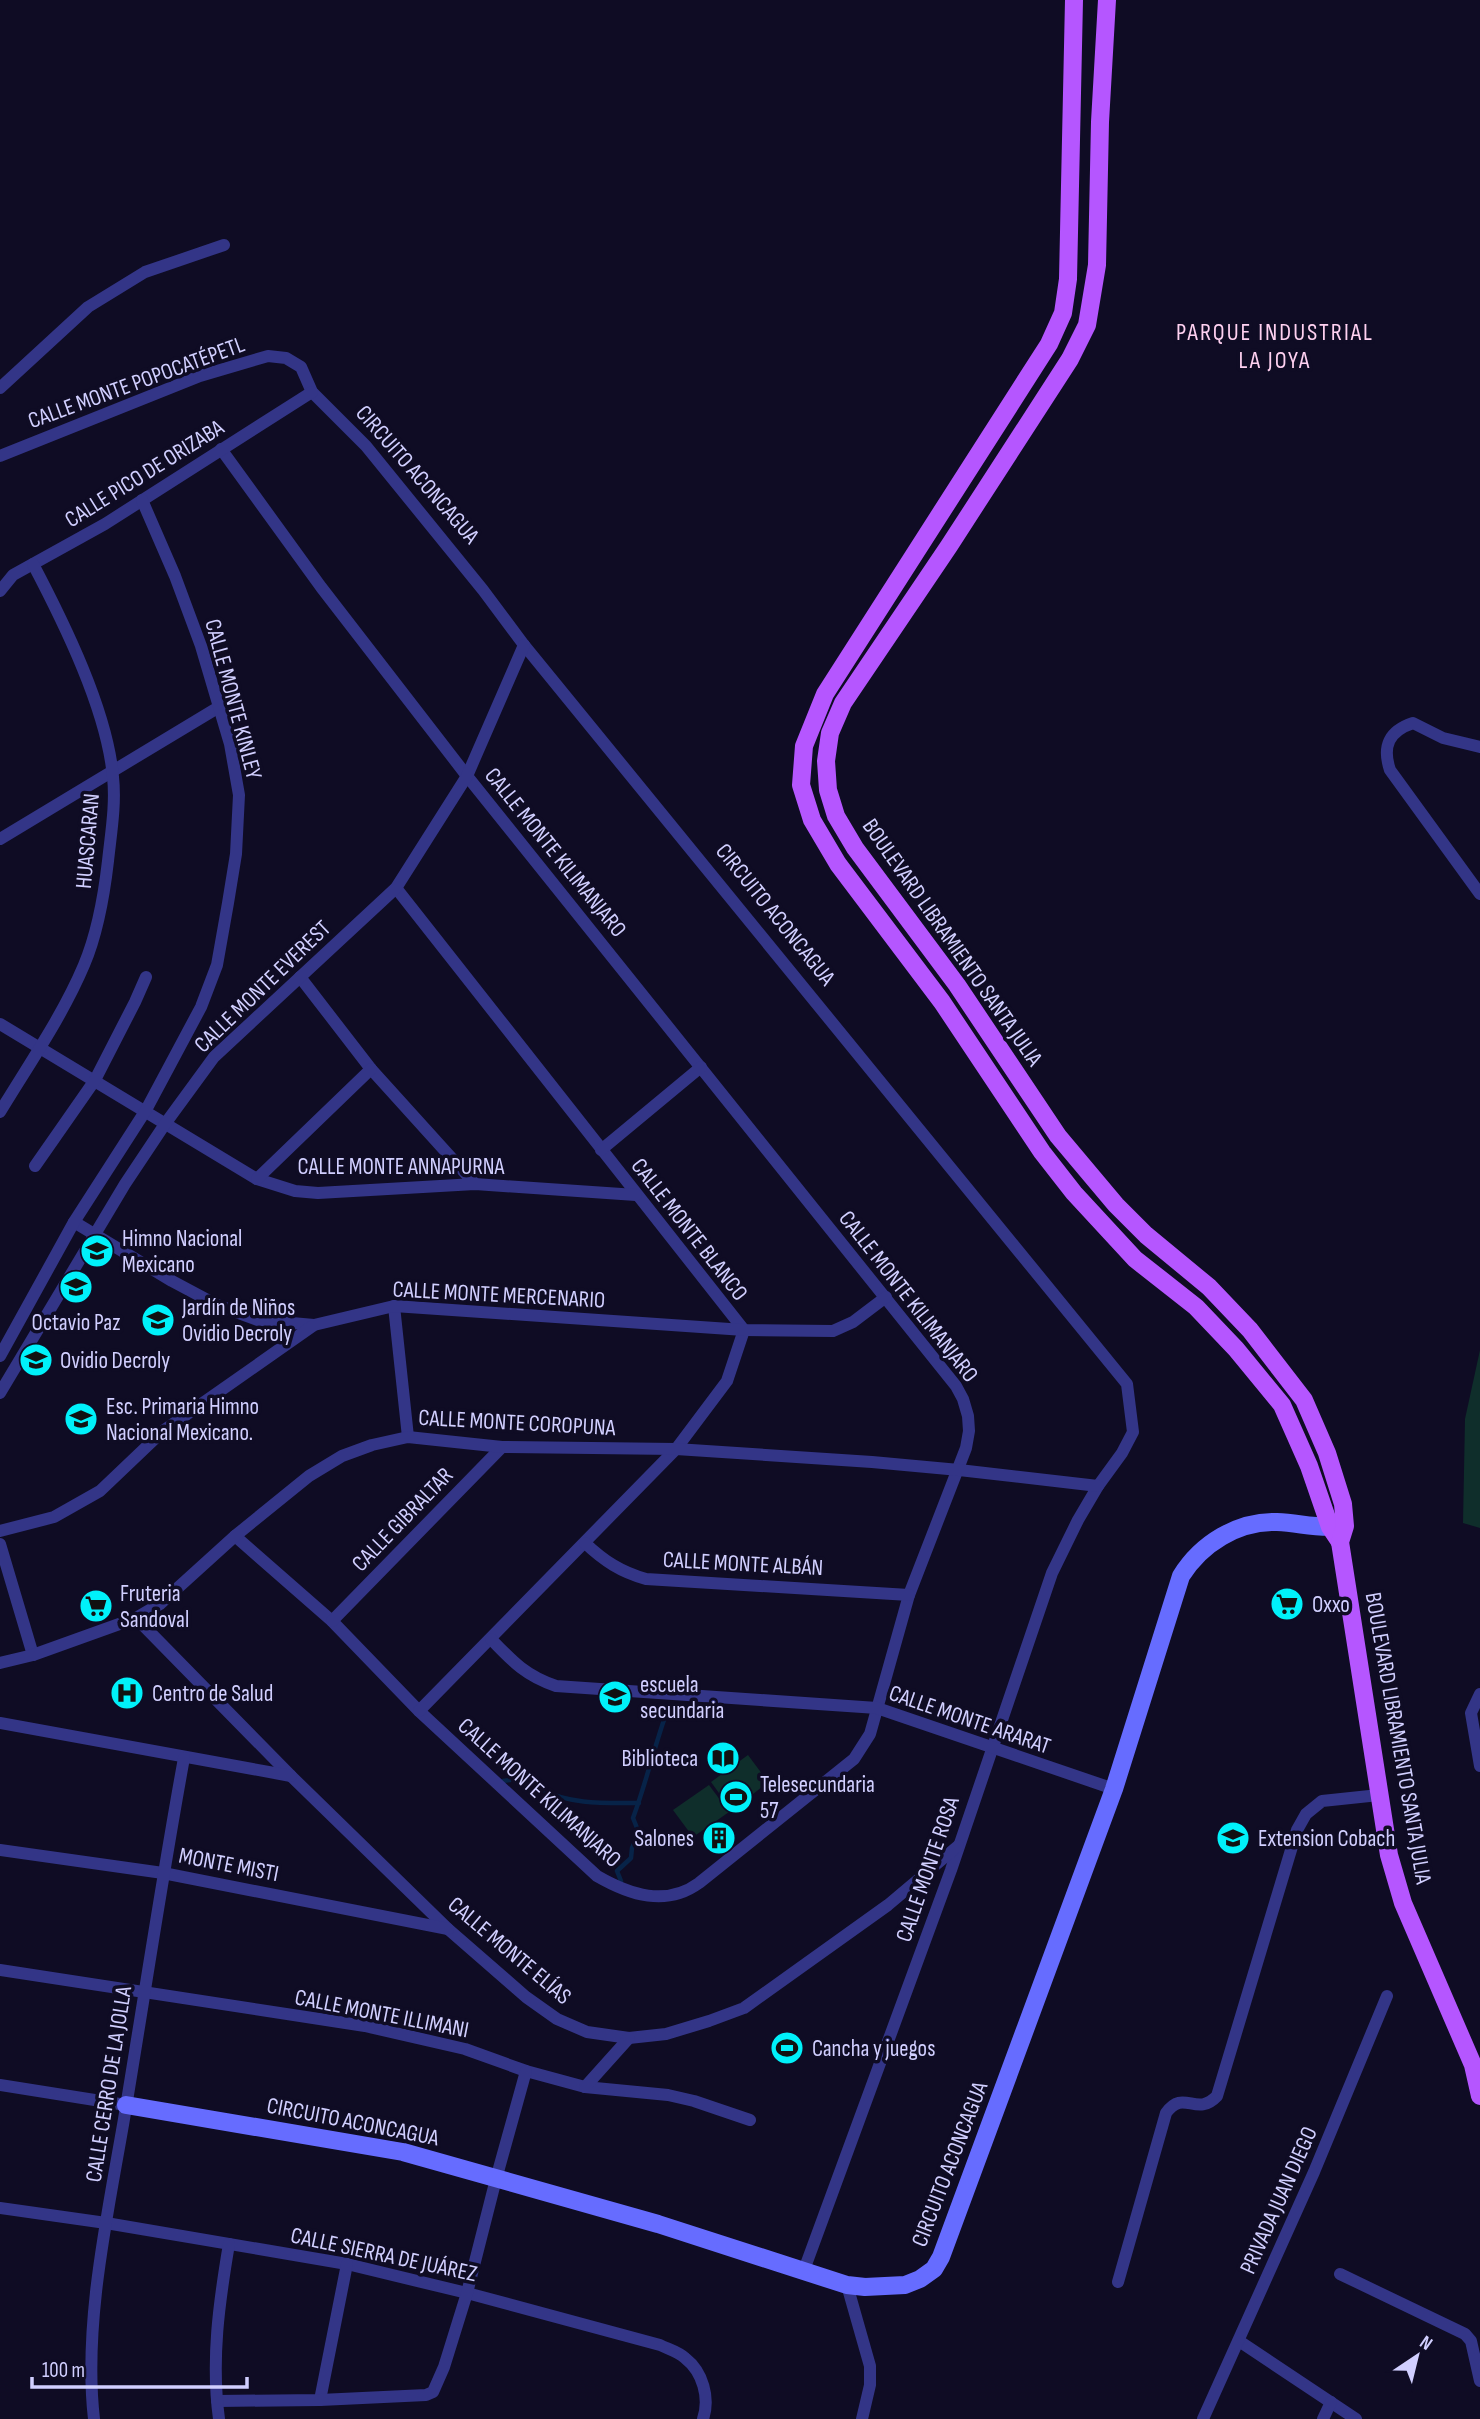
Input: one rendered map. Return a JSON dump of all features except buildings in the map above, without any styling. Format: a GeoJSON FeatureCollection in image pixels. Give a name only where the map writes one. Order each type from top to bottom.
{"type":"FeatureCollection","features":[{"type":"Feature","properties":{"kind":"main road","name":"BOULEVARD LIBRAMIENTO SANTA JULIA"},"geometry":{"type":"LineString","coordinates":[[1074,0],[1068,279],[1063,313],[1049,344],[825,694],[804,747],[801,785],[812,820],[838,864],[942,1002],[1042,1152],[1103,1226],[1135,1259],[1196,1307],[1236,1349],[1282,1405],[1338,1532],[1389,1855],[1403,1903],[1473,2065],[1480,2096]]}},
{"type":"Feature","properties":{"kind":"main road","name":"BOULEVARD LIBRAMIENTO SANTA JULIA"},"geometry":{"type":"LineString","coordinates":[[1108,3],[1100,122],[1097,265],[1087,326],[1062,371],[949,546],[843,703],[830,733],[826,761],[828,790],[836,816],[855,848],[971,1004],[1058,1136],[1116,1205],[1146,1235],[1209,1287],[1250,1330],[1304,1400],[1327,1453],[1343,1504],[1338,1532]]}},
{"type":"Feature","properties":{"kind":"street"},"geometry":{"type":"LineString","coordinates":[[0,388],[88,307],[145,272],[224,245]]}},
{"type":"Feature","properties":{"kind":"street","name":"CALLE MONTE POPOCATÉPETL"},"geometry":{"type":"LineString","coordinates":[[0,456],[200,376],[268,356],[286,358],[301,367],[312,392]]}},
{"type":"Feature","properties":{"kind":"street","name":"CIRCUITO ACONCAGUA"},"geometry":{"type":"LineString","coordinates":[[312,392],[374,456],[524,645],[1128,1384],[1133,1432],[1122,1453],[1098,1486]]}},
{"type":"Feature","properties":{"kind":"street","name":"CALLE PICO DE ORIZABA"},"geometry":{"type":"LineString","coordinates":[[0,591],[13,575],[105,524],[312,392]]}},
{"type":"Feature","properties":{"kind":"street","name":"CALLE MONTE KILIMANJARO"},"geometry":{"type":"LineString","coordinates":[[221,449],[321,587],[467,776],[956,1385],[964,1399],[969,1431],[959,1470],[909,1595],[870,1734],[854,1759],[688,1891],[664,1897],[644,1896],[619,1889],[597,1876],[419,1711],[332,1620],[235,1536]]}},
{"type":"Feature","properties":{"kind":"street","name":"CALLE MONTE KINLEY"},"geometry":{"type":"LineString","coordinates":[[142,500],[180,588],[201,646],[230,744],[239,795],[236,854],[217,965],[201,1007],[146,1110]]}},
{"type":"Feature","properties":{"kind":"street","name":"HUASCARAN"},"geometry":{"type":"LineString","coordinates":[[0,1112],[75,985],[95,933],[105,891],[114,797],[106,740],[76,654],[57,609],[33,564]]}},
{"type":"Feature","properties":{"kind":"street","name":"CALLE MONTE EVEREST"},"geometry":{"type":"LineString","coordinates":[[0,1394],[125,1184],[214,1057],[396,888],[467,776],[524,645]]}},
{"type":"Feature","properties":{"kind":"street"},"geometry":{"type":"LineString","coordinates":[[0,839],[219,707]]}},
{"type":"Feature","properties":{"kind":"street"},"geometry":{"type":"LineString","coordinates":[[1480,747],[1443,738],[1413,723],[1395,732],[1388,743],[1385,756],[1390,770],[1480,894]]}},
{"type":"Feature","properties":{"kind":"street","name":"CALLE MONTE BLANCO"},"geometry":{"type":"LineString","coordinates":[[396,888],[744,1330],[727,1381],[676,1449],[419,1711]]}},
{"type":"Feature","properties":{"kind":"street"},"geometry":{"type":"LineString","coordinates":[[35,1166],[95,1080],[146,976]]}},
{"type":"Feature","properties":{"kind":"street"},"geometry":{"type":"LineString","coordinates":[[300,977],[371,1069],[475,1184]]}},
{"type":"Feature","properties":{"kind":"street","name":"CALLE MONTE ANNAPURNA"},"geometry":{"type":"LineString","coordinates":[[0,1024],[257,1179],[295,1191],[318,1193],[475,1184],[636,1195]]}},
{"type":"Feature","properties":{"kind":"street"},"geometry":{"type":"LineString","coordinates":[[601,1150],[701,1067]]}},
{"type":"Feature","properties":{"kind":"street"},"geometry":{"type":"LineString","coordinates":[[257,1179],[371,1069]]}},
{"type":"Feature","properties":{"kind":"street"},"geometry":{"type":"LineString","coordinates":[[0,1356],[74,1222],[146,1110]]}},
{"type":"Feature","properties":{"kind":"street"},"geometry":{"type":"LineString","coordinates":[[74,1222],[216,1305],[258,1321],[314,1325]]}},
{"type":"Feature","properties":{"kind":"street","name":"CALLE MONTE MERCENARIO"},"geometry":{"type":"LineString","coordinates":[[0,1531],[54,1517],[100,1491],[163,1431],[314,1325],[394,1306],[744,1330],[833,1331],[853,1322],[886,1297]]}},
{"type":"Feature","properties":{"kind":"street"},"geometry":{"type":"LineString","coordinates":[[394,1306],[408,1437]]}},
{"type":"Feature","properties":{"kind":"street","name":"CALLE MONTE COROPUNA"},"geometry":{"type":"LineString","coordinates":[[0,1663],[136,1618],[160,1604],[288,1492],[342,1456],[372,1445],[408,1437],[502,1447],[676,1449],[959,1470],[1098,1486]]}},
{"type":"Feature","properties":{"kind":"street","name":"CALLE GIBRALTAR"},"geometry":{"type":"LineString","coordinates":[[332,1620],[502,1447]]}},
{"type":"Feature","properties":{"kind":"street","name":"CALLE MONTE ROSA"},"geometry":{"type":"LineString","coordinates":[[804,2270],[958,1846],[1052,1573],[1098,1486]]}},
{"type":"Feature","properties":{"kind":"street","name":"CIRCUITO ACONCAGUA"},"geometry":{"type":"LineString","coordinates":[[0,2085],[403,2152],[658,2224],[846,2285],[905,2285],[920,2279],[934,2269],[941,2257],[1114,1789],[1178,1584],[1192,1559],[1218,1538],[1236,1530],[1276,1522],[1338,1532]]}},
{"type":"Feature","properties":{"kind":"street","name":"CALLE MONTE ALBÁN"},"geometry":{"type":"LineString","coordinates":[[586,1543],[613,1567],[626,1574],[646,1579],[909,1595]]}},
{"type":"Feature","properties":{"kind":"street"},"geometry":{"type":"LineString","coordinates":[[0,1544],[33,1654]]}},
{"type":"Feature","properties":{"kind":"street","name":"CALLE MONTE ELÍAS"},"geometry":{"type":"LineString","coordinates":[[136,1618],[291,1776],[448,1929],[488,1965],[557,2019],[587,2032],[629,2038],[666,2034],[744,2008],[888,1905],[958,1846]]}},
{"type":"Feature","properties":{"kind":"street","name":"CALLE MONTE ARARAT"},"geometry":{"type":"LineString","coordinates":[[491,1639],[520,1669],[556,1686],[877,1708],[1114,1789]]}},
{"type":"Feature","properties":{"kind":"street"},"geometry":{"type":"LineString","coordinates":[[1480,1693],[1471,1713],[1480,1766]]}},
{"type":"Feature","properties":{"kind":"street"},"geometry":{"type":"LineString","coordinates":[[0,1723],[291,1776]]}},
{"type":"Feature","properties":{"kind":"street","name":"CALLE CERRO DE LA JOLLA"},"geometry":{"type":"LineString","coordinates":[[94,2419],[90,2365],[106,2223],[184,1758]]}},
{"type":"Feature","properties":{"kind":"street"},"geometry":{"type":"LineString","coordinates":[[1118,2282],[1166,2113],[1172,2105],[1180,2101],[1198,2105],[1209,2104],[1217,2096],[1297,1830],[1307,1814],[1322,1801],[1379,1795]]}},
{"type":"Feature","properties":{"kind":"street","name":"MONTE MISTI"},"geometry":{"type":"LineString","coordinates":[[0,1850],[163,1873],[448,1929]]}},
{"type":"Feature","properties":{"kind":"street","name":"CALLE MONTE ILLIMANI"},"geometry":{"type":"LineString","coordinates":[[0,1970],[365,2026],[465,2049],[586,2087],[668,2095],[750,2120]]}},
{"type":"Feature","properties":{"kind":"street","name":"PRIVADA JUAN DIEGO"},"geometry":{"type":"LineString","coordinates":[[1203,2419],[1314,2172],[1387,1996]]}},
{"type":"Feature","properties":{"kind":"street"},"geometry":{"type":"LineString","coordinates":[[586,2087],[629,2038]]}},
{"type":"Feature","properties":{"kind":"street"},"geometry":{"type":"LineString","coordinates":[[217,2401],[320,2400],[426,2395],[433,2392],[444,2367],[467,2293],[526,2070]]}},
{"type":"Feature","properties":{"kind":"street","name":"CALLE SIERRA DE JUÁREZ"},"geometry":{"type":"LineString","coordinates":[[0,2208],[347,2264],[660,2345],[685,2358],[699,2375],[706,2394],[703,2419]]}},
{"type":"Feature","properties":{"kind":"street"},"geometry":{"type":"LineString","coordinates":[[219,2419],[215,2362],[218,2309],[229,2244]]}},
{"type":"Feature","properties":{"kind":"street"},"geometry":{"type":"LineString","coordinates":[[320,2400],[347,2264]]}},
{"type":"Feature","properties":{"kind":"street"},"geometry":{"type":"LineString","coordinates":[[1340,2274],[1465,2334],[1471,2341],[1480,2381]]}},
{"type":"Feature","properties":{"kind":"street"},"geometry":{"type":"LineString","coordinates":[[846,2285],[870,2366],[870,2385],[862,2419]]}},
{"type":"Feature","properties":{"kind":"street"},"geometry":{"type":"LineString","coordinates":[[1239,2341],[1356,2419]]}},
{"type":"Feature","properties":{"kind":"street"},"geometry":{"type":"LineString","coordinates":[[1323,2419],[1331,2402]]}},
{"type":"Feature","properties":{"kind":"green space"},"geometry":{"type":"Polygon","coordinates":[[[1480,1350],[1480,1528],[1463,1523],[1465,1419],[1480,1350]]]}},
{"type":"Feature","properties":{"kind":"green space","name":"Telesecundaria 57"},"geometry":{"type":"Polygon","coordinates":[[[748,1755],[768,1782],[732,1811],[711,1782],[748,1755]]]}},
{"type":"Feature","properties":{"kind":"green space","name":"Telesecundaria 57"},"geometry":{"type":"Polygon","coordinates":[[[709,1785],[729,1812],[693,1837],[673,1810],[709,1785]]]}},
{"type":"Feature","properties":{"kind":"waterway"},"geometry":{"type":"LineString","coordinates":[[621,1881],[617,1871],[631,1858],[639,1833],[633,1818],[666,1714]]}},
{"type":"Feature","properties":{"kind":"waterway"},"geometry":{"type":"LineString","coordinates":[[503,1781],[510,1780],[517,1772],[537,1787],[564,1798],[588,1802],[639,1803]]}},
{"type":"Feature","properties":{"kind":"place","name":"Himno Nacional Mexicano"},"geometry":{"type":"Point","coordinates":[97,1251]}},
{"type":"Feature","properties":{"kind":"place","name":"Octavio Paz"},"geometry":{"type":"Point","coordinates":[76,1287]}},
{"type":"Feature","properties":{"kind":"place","name":"Jardín de Niños Ovidio Decroly"},"geometry":{"type":"Point","coordinates":[158,1320]}},
{"type":"Feature","properties":{"kind":"place","name":"Ovidio Decroly"},"geometry":{"type":"Point","coordinates":[36,1360]}},
{"type":"Feature","properties":{"kind":"place","name":"Esc. Primaria Himno Nacional Mexicano."},"geometry":{"type":"Point","coordinates":[81,1419]}},
{"type":"Feature","properties":{"kind":"place","name":"Oxxo"},"geometry":{"type":"Point","coordinates":[1287,1604]}},
{"type":"Feature","properties":{"kind":"place","name":"Fruteria Sandoval"},"geometry":{"type":"Point","coordinates":[96,1606]}},
{"type":"Feature","properties":{"kind":"place","name":"Centro de Salud"},"geometry":{"type":"Point","coordinates":[127,1693]}},
{"type":"Feature","properties":{"kind":"place","name":"escuela secundaria"},"geometry":{"type":"Point","coordinates":[615,1697]}},
{"type":"Feature","properties":{"kind":"place","name":"Biblioteca"},"geometry":{"type":"Point","coordinates":[723,1758]}},
{"type":"Feature","properties":{"kind":"place","name":"Telesecundaria 57"},"geometry":{"type":"Point","coordinates":[736,1797]}},
{"type":"Feature","properties":{"kind":"place","name":"Salones"},"geometry":{"type":"Point","coordinates":[719,1838]}},
{"type":"Feature","properties":{"kind":"place","name":"Extension Cobach"},"geometry":{"type":"Point","coordinates":[1233,1838]}},
{"type":"Feature","properties":{"kind":"place","name":"Cancha y juegos"},"geometry":{"type":"Point","coordinates":[787,2048]}},
{"type":"Feature","properties":{"kind":"district","name":"PARQUE INDUSTRIAL LA JOYA"},"geometry":{"type":"Point","coordinates":[1275,346]}}]}
